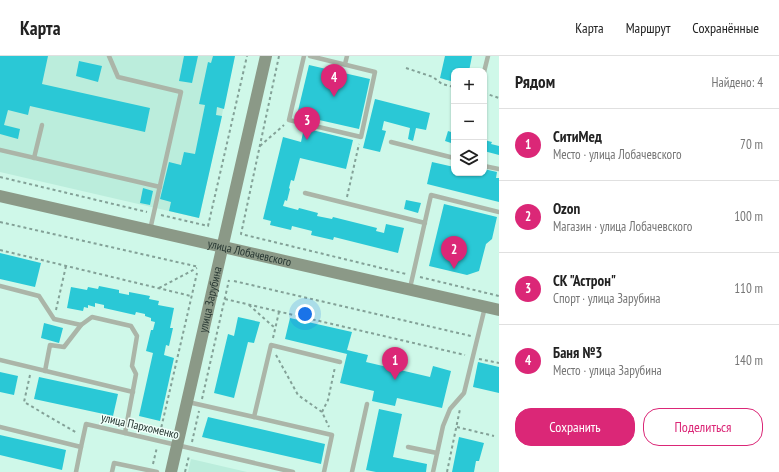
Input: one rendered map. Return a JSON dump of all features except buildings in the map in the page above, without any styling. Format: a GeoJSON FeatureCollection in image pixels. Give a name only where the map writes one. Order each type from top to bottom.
{"type":"FeatureCollection","features":[{"type":"Feature","properties":{"kind":"street","name":"улица Зарубина"},"geometry":{"type":"LineString","coordinates":[[171,472],[266,56]]}},
{"type":"Feature","properties":{"kind":"street","name":"улица Лобачевского"},"geometry":{"type":"LineString","coordinates":[[0,196],[499,310]]}},
{"type":"Feature","properties":{"kind":"lane"},"geometry":{"type":"LineString","coordinates":[[109,56],[118,77],[181,92],[150,230]]}},
{"type":"Feature","properties":{"kind":"lane"},"geometry":{"type":"LineString","coordinates":[[304,56],[289,120],[361,137],[375,72],[310,56]]}},
{"type":"Feature","properties":{"kind":"lane"},"geometry":{"type":"LineString","coordinates":[[345,64],[347,56]]}},
{"type":"Feature","properties":{"kind":"lane"},"geometry":{"type":"LineString","coordinates":[[485,68],[488,56]]}},
{"type":"Feature","properties":{"kind":"lane"},"geometry":{"type":"LineString","coordinates":[[34,158],[42,124]]}},
{"type":"Feature","properties":{"kind":"lane"},"geometry":{"type":"LineString","coordinates":[[391,142],[451,157]]}},
{"type":"Feature","properties":{"kind":"lane"},"geometry":{"type":"LineString","coordinates":[[0,150],[160,187]]}},
{"type":"Feature","properties":{"kind":"lane"},"geometry":{"type":"LineString","coordinates":[[487,167],[499,169]]}},
{"type":"Feature","properties":{"kind":"lane"},"geometry":{"type":"LineString","coordinates":[[306,193],[425,223]]}},
{"type":"Feature","properties":{"kind":"lane"},"geometry":{"type":"LineString","coordinates":[[410,290],[431,195],[499,212]]}},
{"type":"Feature","properties":{"kind":"lane"},"geometry":{"type":"LineString","coordinates":[[0,286],[39,296],[54,319],[81,325]]}},
{"type":"Feature","properties":{"kind":"lane"},"geometry":{"type":"LineString","coordinates":[[433,472],[443,426],[450,409],[464,393],[485,307]]}},
{"type":"Feature","properties":{"kind":"lane"},"geometry":{"type":"LineString","coordinates":[[45,371],[50,346],[64,347],[81,325],[92,317],[131,326],[137,336],[132,366],[136,374],[125,433]]}},
{"type":"Feature","properties":{"kind":"lane"},"geometry":{"type":"LineString","coordinates":[[254,417],[271,345],[338,361]]}},
{"type":"Feature","properties":{"kind":"lane"},"geometry":{"type":"LineString","coordinates":[[0,360],[133,392]]}},
{"type":"Feature","properties":{"kind":"lane"},"geometry":{"type":"LineString","coordinates":[[187,402],[332,435],[324,472]]}},
{"type":"Feature","properties":{"kind":"lane"},"geometry":{"type":"LineString","coordinates":[[352,472],[367,404]]}},
{"type":"Feature","properties":{"kind":"lane","name":"улица Пархоменко"},"geometry":{"type":"LineString","coordinates":[[83,436],[86,424],[293,472]]}},
{"type":"Feature","properties":{"kind":"lane"},"geometry":{"type":"LineString","coordinates":[[0,427],[81,446]]}},
{"type":"Feature","properties":{"kind":"lane"},"geometry":{"type":"LineString","coordinates":[[76,472],[83,436]]}},
{"type":"Feature","properties":{"kind":"lane"},"geometry":{"type":"LineString","coordinates":[[408,447],[437,453]]}},
{"type":"Feature","properties":{"kind":"lane"},"geometry":{"type":"LineString","coordinates":[[112,472],[114,463],[157,472]]}},
{"type":"Feature","properties":{"kind":"path"},"geometry":{"type":"LineString","coordinates":[[0,177],[208,226],[247,56]]}},
{"type":"Feature","properties":{"kind":"path"},"geometry":{"type":"LineString","coordinates":[[280,56],[241,234],[499,296]]}},
{"type":"Feature","properties":{"kind":"path"},"geometry":{"type":"LineString","coordinates":[[406,68],[433,77],[442,84],[451,87]]}},
{"type":"Feature","properties":{"kind":"path"},"geometry":{"type":"LineString","coordinates":[[487,94],[499,98]]}},
{"type":"Feature","properties":{"kind":"path"},"geometry":{"type":"LineString","coordinates":[[260,147],[289,120]]}},
{"type":"Feature","properties":{"kind":"path"},"geometry":{"type":"LineString","coordinates":[[345,203],[361,137]]}},
{"type":"Feature","properties":{"kind":"path"},"geometry":{"type":"LineString","coordinates":[[0,222],[198,267],[159,288]]}},
{"type":"Feature","properties":{"kind":"path"},"geometry":{"type":"LineString","coordinates":[[0,250],[191,296]]}},
{"type":"Feature","properties":{"kind":"path"},"geometry":{"type":"LineString","coordinates":[[54,319],[66,266]]}},
{"type":"Feature","properties":{"kind":"path"},"geometry":{"type":"LineString","coordinates":[[159,439],[197,273]]}},
{"type":"Feature","properties":{"kind":"path"},"geometry":{"type":"LineString","coordinates":[[202,399],[229,280]]}},
{"type":"Feature","properties":{"kind":"path"},"geometry":{"type":"LineString","coordinates":[[234,281],[477,338]]}},
{"type":"Feature","properties":{"kind":"path"},"geometry":{"type":"LineString","coordinates":[[225,299],[499,363]]}},
{"type":"Feature","properties":{"kind":"path"},"geometry":{"type":"LineString","coordinates":[[248,305],[275,328]]}},
{"type":"Feature","properties":{"kind":"path"},"geometry":{"type":"LineString","coordinates":[[279,312],[271,345],[298,395],[322,412],[332,435]]}},
{"type":"Feature","properties":{"kind":"path"},"geometry":{"type":"LineString","coordinates":[[322,412],[328,400],[338,361]]}},
{"type":"Feature","properties":{"kind":"path"},"geometry":{"type":"LineString","coordinates":[[32,368],[24,402],[83,436]]}},
{"type":"Feature","properties":{"kind":"path"},"geometry":{"type":"LineString","coordinates":[[447,472],[464,393]]}},
{"type":"Feature","properties":{"kind":"path"},"geometry":{"type":"LineString","coordinates":[[191,445],[200,407]]}},
{"type":"Feature","properties":{"kind":"path"},"geometry":{"type":"LineString","coordinates":[[456,427],[494,436]]}},
{"type":"Feature","properties":{"kind":"path"},"geometry":{"type":"LineString","coordinates":[[152,466],[157,446]]}},
{"type":"Feature","properties":{"kind":"path"},"geometry":{"type":"LineString","coordinates":[[185,472],[189,453]]}},
{"type":"Feature","properties":{"kind":"shaded area"},"geometry":{"type":"Polygon","coordinates":[[[0,56],[235,56],[199,218],[0,172],[0,56]]]}},
{"type":"Feature","properties":{"kind":"shaded area"},"geometry":{"type":"Polygon","coordinates":[[[191,459],[247,472],[188,472],[191,459]]]}},
{"type":"Feature","properties":{"kind":"place","name":"Баня №3"},"geometry":{"type":"Point","coordinates":[334,97]}},
{"type":"Feature","properties":{"kind":"place","name":"СК \"Астрон\""},"geometry":{"type":"Point","coordinates":[307,140]}},
{"type":"Feature","properties":{"kind":"place","name":"Ozon"},"geometry":{"type":"Point","coordinates":[454,269]}},
{"type":"Feature","properties":{"kind":"place","name":"СитиМед"},"geometry":{"type":"Point","coordinates":[395,380]}}]}
